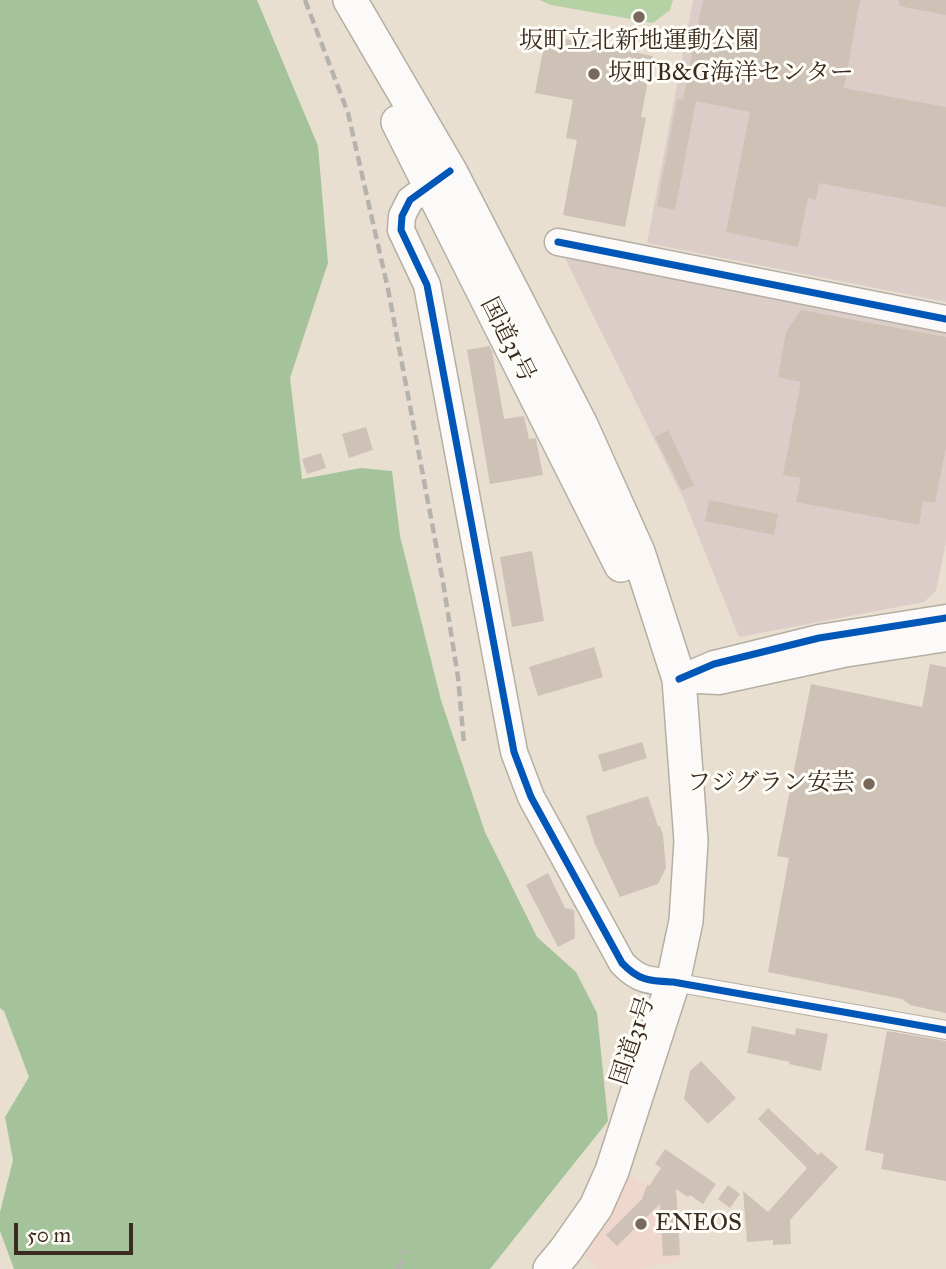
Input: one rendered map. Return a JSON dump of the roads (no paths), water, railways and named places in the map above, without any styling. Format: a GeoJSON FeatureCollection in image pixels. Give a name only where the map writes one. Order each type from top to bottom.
{"type":"FeatureCollection","features":[{"type":"Feature","properties":{"kind":"highway","name":"国道31号"},"geometry":{"type":"LineString","coordinates":[[338,0],[440,178]]}},
{"type":"Feature","properties":{"kind":"highway","name":"国道31号"},"geometry":{"type":"LineString","coordinates":[[350,0],[440,178],[679,679],[691,841],[686,921],[673,982],[612,1171],[596,1207],[550,1269]]}},
{"type":"Feature","properties":{"kind":"street"},"geometry":{"type":"LineString","coordinates":[[440,178],[410,200],[402,216],[401,230],[427,285],[514,752],[531,797],[622,963],[633,975],[649,981],[673,982],[946,1030]]}},
{"type":"Feature","properties":{"kind":"street"},"geometry":{"type":"LineString","coordinates":[[558,242],[946,319]]}},
{"type":"Feature","properties":{"kind":"street"},"geometry":{"type":"LineString","coordinates":[[679,679],[714,664],[819,638],[946,618]]}},
{"type":"Feature","properties":{"kind":"street"},"geometry":{"type":"LineString","coordinates":[[679,679],[719,681],[843,654],[946,638]]}},
{"type":"Feature","properties":{"kind":"railway"},"geometry":{"type":"LineString","coordinates":[[305,0],[348,113],[388,289],[443,582],[458,677],[464,744]]}},
{"type":"Feature","properties":{"kind":"railway"},"geometry":{"type":"LineString","coordinates":[[398,1269],[405,1250]]}},
{"type":"Feature","properties":{"kind":"place","name":"坂町立北新地運動公園"},"geometry":{"type":"Point","coordinates":[639,17]}},
{"type":"Feature","properties":{"kind":"place","name":"坂町B&G海洋センター"},"geometry":{"type":"Point","coordinates":[594,74]}},
{"type":"Feature","properties":{"kind":"place","name":"フジグラン安芸"},"geometry":{"type":"Point","coordinates":[869,784]}},
{"type":"Feature","properties":{"kind":"place","name":"ENEOS"},"geometry":{"type":"Point","coordinates":[641,1224]}}]}
